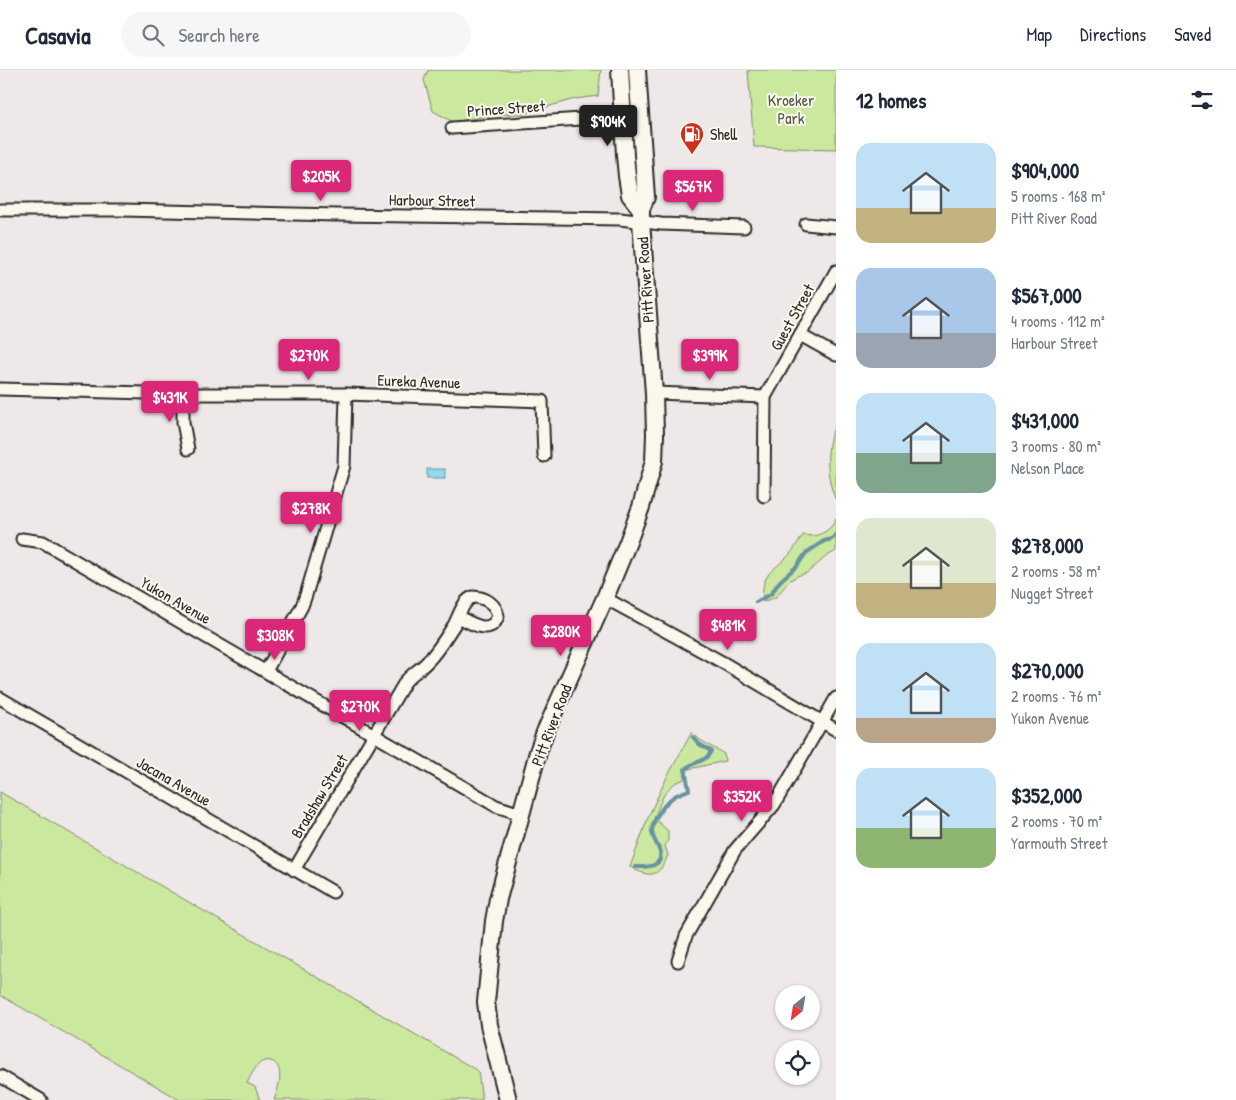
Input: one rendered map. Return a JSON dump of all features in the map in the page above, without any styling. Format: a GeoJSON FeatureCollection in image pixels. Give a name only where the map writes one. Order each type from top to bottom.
{"type":"FeatureCollection","features":[{"type":"Feature","properties":{"kind":"main road","name":"Pitt River Road"},"geometry":{"type":"LineString","coordinates":[[620,70],[624,155],[630,195],[641,215]]}},
{"type":"Feature","properties":{"kind":"main road","name":"Pitt River Road"},"geometry":{"type":"LineString","coordinates":[[508,1100],[489,1025],[486,990],[498,899],[545,732],[605,598],[641,507],[655,448],[654,393],[641,215],[646,197],[637,70]]}},
{"type":"Feature","properties":{"kind":"main road"},"geometry":{"type":"LineString","coordinates":[[623,116],[641,128]]}},
{"type":"Feature","properties":{"kind":"street","name":"Prince Street"},"geometry":{"type":"LineString","coordinates":[[452,128],[623,116]]}},
{"type":"Feature","properties":{"kind":"street","name":"Harbour Street"},"geometry":{"type":"LineString","coordinates":[[0,210],[132,210],[620,219],[641,215],[661,224],[744,227]]}},
{"type":"Feature","properties":{"kind":"street"},"geometry":{"type":"LineString","coordinates":[[806,224],[836,227]]}},
{"type":"Feature","properties":{"kind":"street","name":"Guest Street"},"geometry":{"type":"LineString","coordinates":[[764,496],[765,397],[836,271]]}},
{"type":"Feature","properties":{"kind":"street"},"geometry":{"type":"LineString","coordinates":[[800,335],[836,355]]}},
{"type":"Feature","properties":{"kind":"street","name":"Eureka Avenue"},"geometry":{"type":"LineString","coordinates":[[0,389],[183,394],[346,394],[542,401],[544,456]]}},
{"type":"Feature","properties":{"kind":"street"},"geometry":{"type":"LineString","coordinates":[[654,393],[765,397]]}},
{"type":"Feature","properties":{"kind":"street"},"geometry":{"type":"LineString","coordinates":[[183,394],[183,422],[188,449]]}},
{"type":"Feature","properties":{"kind":"street"},"geometry":{"type":"LineString","coordinates":[[266,672],[302,606],[342,475],[344,466],[346,394]]}},
{"type":"Feature","properties":{"kind":"street","name":"Yukon Avenue"},"geometry":{"type":"LineString","coordinates":[[22,539],[44,542],[496,806],[521,814]]}},
{"type":"Feature","properties":{"kind":"street"},"geometry":{"type":"LineString","coordinates":[[605,598],[729,666],[836,730]]}},
{"type":"Feature","properties":{"kind":"street","name":"Bradshaw Street"},"geometry":{"type":"LineString","coordinates":[[294,870],[408,678],[430,660],[459,617]]}},
{"type":"Feature","properties":{"kind":"street","name":"Jacana Avenue"},"geometry":{"type":"LineString","coordinates":[[0,698],[332,892]]}},
{"type":"Feature","properties":{"kind":"street"},"geometry":{"type":"LineString","coordinates":[[678,961],[686,936],[735,850],[774,805],[836,698]]}},
{"type":"Feature","properties":{"kind":"street"},"geometry":{"type":"LineString","coordinates":[[0,1076],[41,1100]]}},
{"type":"Feature","properties":{"kind":"green space"},"geometry":{"type":"Polygon","coordinates":[[[428,70],[601,70],[598,96],[575,99],[522,114],[493,115],[453,122],[433,111],[424,80],[428,70]]]}},
{"type":"Feature","properties":{"kind":"green space","name":"Kroeker Park"},"geometry":{"type":"Polygon","coordinates":[[[748,70],[836,70],[836,149],[754,147],[748,70]]]}},
{"type":"Feature","properties":{"kind":"green space"},"geometry":{"type":"Polygon","coordinates":[[[836,424],[836,500],[828,472],[828,452],[832,432],[836,424]]]}},
{"type":"Feature","properties":{"kind":"green space"},"geometry":{"type":"Polygon","coordinates":[[[836,518],[836,551],[807,573],[789,581],[776,597],[763,602],[764,585],[769,574],[791,553],[803,535],[813,536],[823,533],[831,527],[836,518]]]}},
{"type":"Feature","properties":{"kind":"green space"},"geometry":{"type":"Polygon","coordinates":[[[692,732],[700,740],[724,754],[725,761],[689,769],[683,780],[672,785],[668,790],[654,818],[668,831],[668,840],[665,846],[668,855],[665,863],[657,872],[653,874],[643,873],[630,867],[649,815],[692,732]]]}},
{"type":"Feature","properties":{"kind":"green space"},"geometry":{"type":"Polygon","coordinates":[[[0,792],[478,1071],[482,1100],[274,1100],[279,1085],[280,1073],[276,1064],[268,1061],[258,1065],[247,1083],[255,1087],[260,1100],[180,1100],[0,995],[0,792]]]}},
{"type":"Feature","properties":{"kind":"water"},"geometry":{"type":"Polygon","coordinates":[[[427,469],[445,469],[445,478],[427,478],[427,469]]]}},
{"type":"Feature","properties":{"kind":"waterway"},"geometry":{"type":"LineString","coordinates":[[756,602],[771,594],[780,581],[797,566],[806,553],[824,541],[832,539],[836,534]]}},
{"type":"Feature","properties":{"kind":"waterway"},"geometry":{"type":"LineString","coordinates":[[635,867],[652,866],[659,862],[659,850],[652,834],[654,822],[671,798],[689,790],[685,769],[706,758],[711,751],[699,744],[693,737]]}},
{"type":"Feature","properties":{"kind":"place","name":"Shell"},"geometry":{"type":"Point","coordinates":[692,155]}}]}
